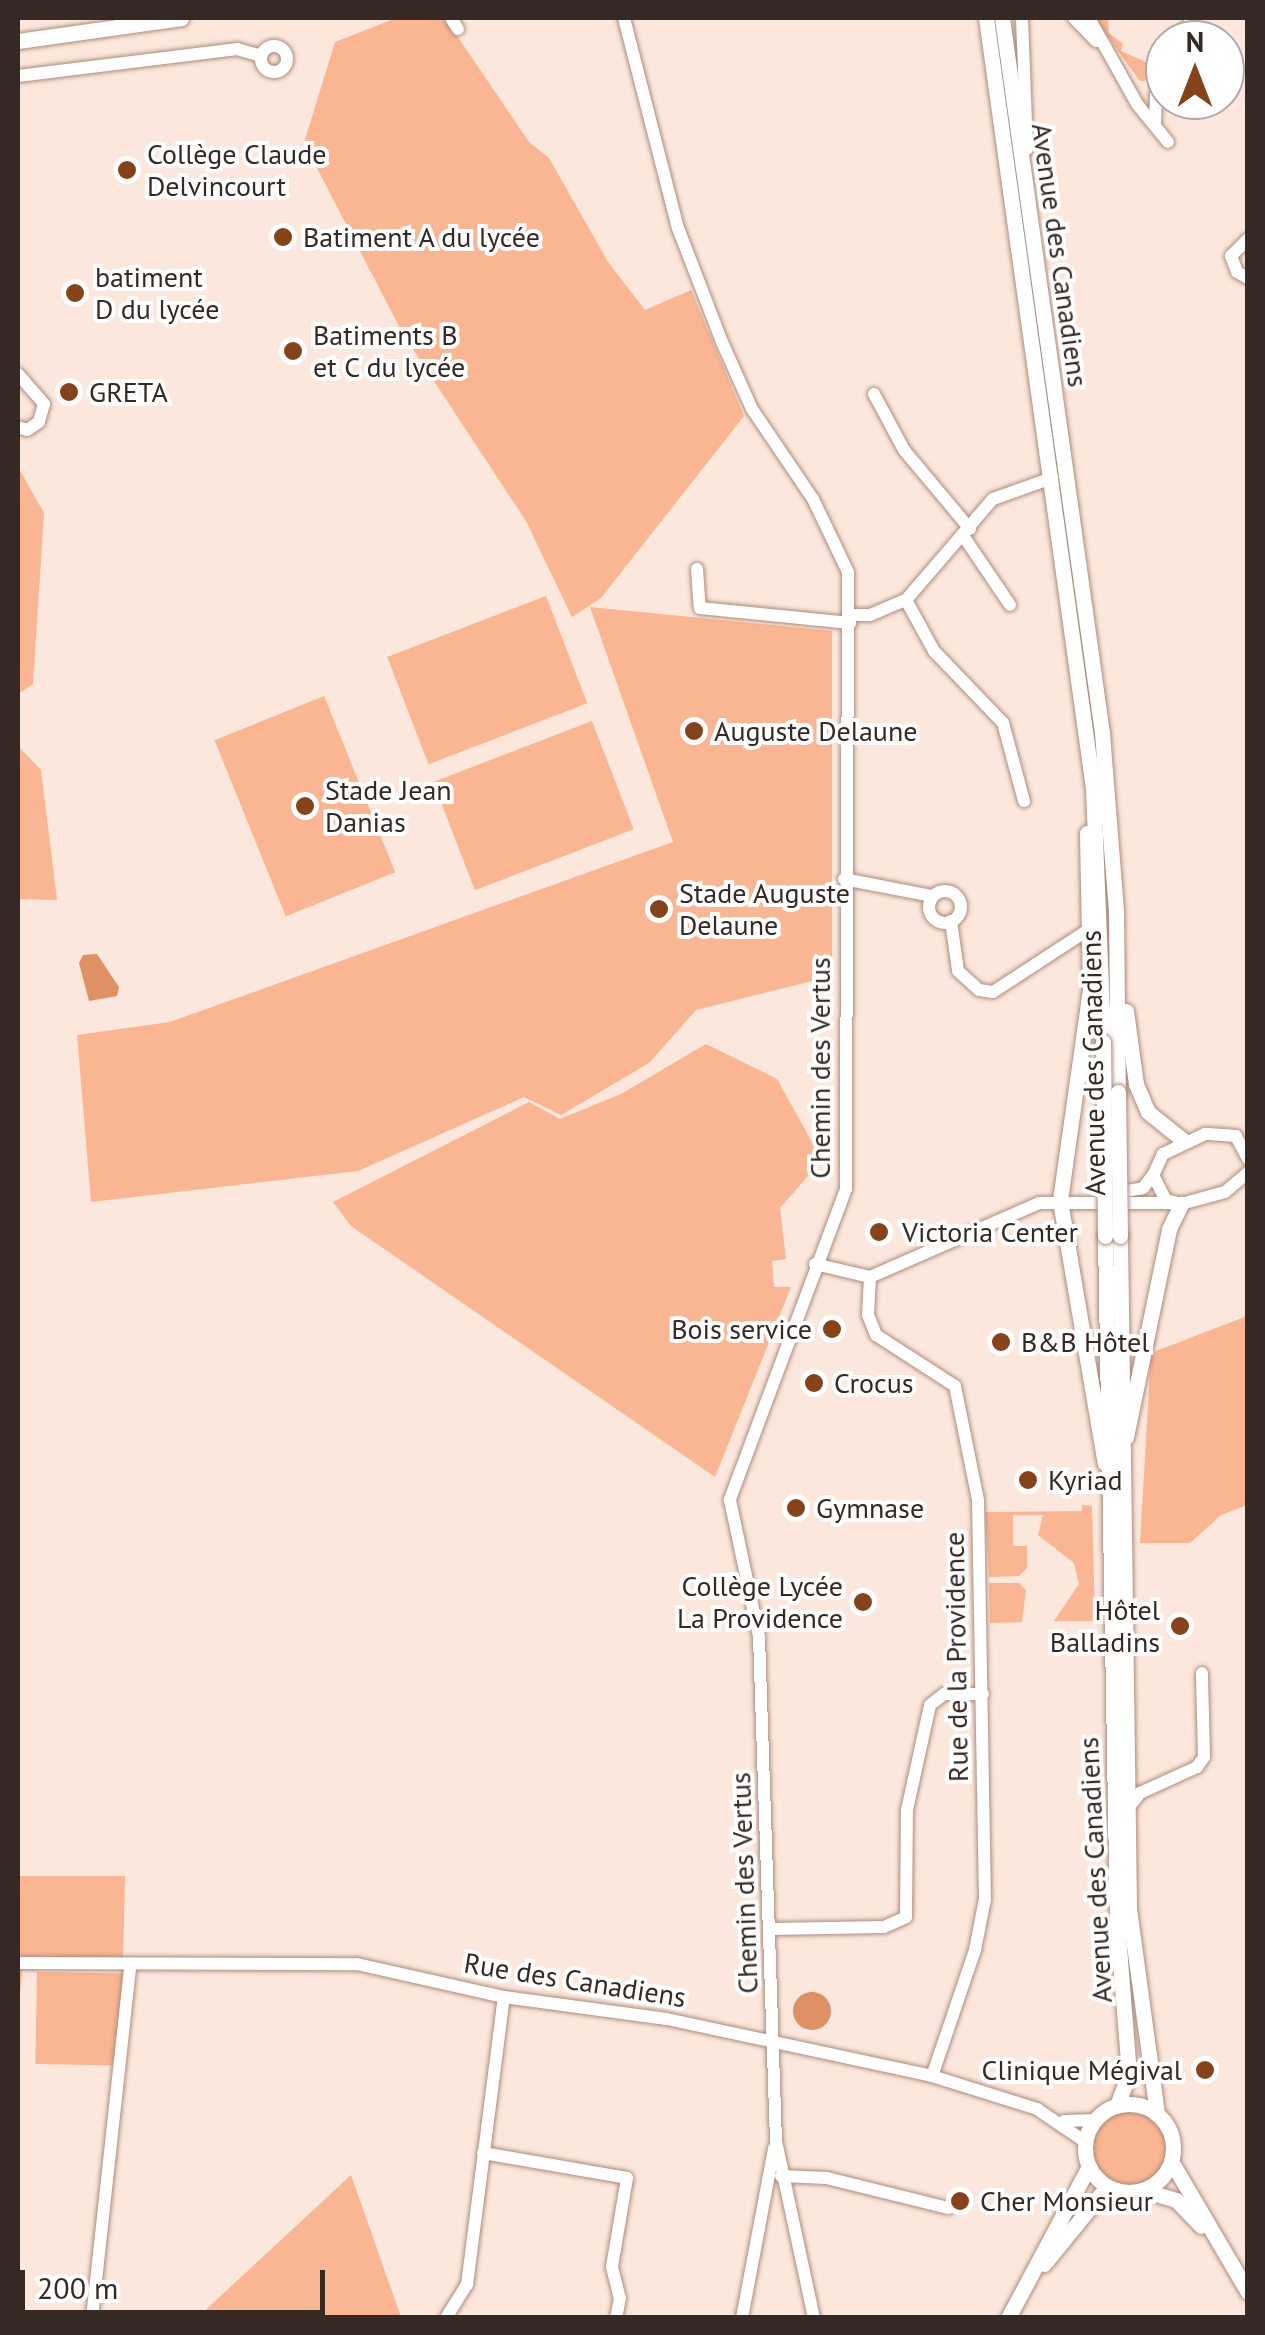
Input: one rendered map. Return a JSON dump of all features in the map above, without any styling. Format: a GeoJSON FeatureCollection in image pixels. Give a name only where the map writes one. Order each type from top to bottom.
{"type":"FeatureCollection","features":[{"type":"Feature","properties":{"kind":"main road"},"geometry":{"type":"LineString","coordinates":[[18,42],[180,18]]}},
{"type":"Feature","properties":{"kind":"main road","name":"Avenue des Canadiens"},"geometry":{"type":"LineString","coordinates":[[986,18],[1094,788],[1124,1440],[1132,1962],[1157,2114]]}},
{"type":"Feature","properties":{"kind":"main road","name":"Avenue des Canadiens"},"geometry":{"type":"LineString","coordinates":[[1002,18],[1102,734],[1116,912],[1118,1092],[1108,1472],[1116,1922],[1129,2074],[1117,2105]]}},
{"type":"Feature","properties":{"kind":"main road"},"geometry":{"type":"LineString","coordinates":[[1094,788],[1086,804],[1090,989],[1060,1201],[1098,1447],[1108,1472]]}},
{"type":"Feature","properties":{"kind":"main road"},"geometry":{"type":"LineString","coordinates":[[1116,912],[1136,1084],[1154,1120],[1184,1141]]}},
{"type":"Feature","properties":{"kind":"main road"},"geometry":{"type":"LineString","coordinates":[[1124,1440],[1132,1430],[1176,1203]]}},
{"type":"Feature","properties":{"kind":"main road"},"geometry":{"type":"LineString","coordinates":[[1116,2190],[1089,2166],[1084,2141],[1095,2120],[1117,2105],[1157,2114],[1170,2130],[1171,2161],[1248,2292]]}},
{"type":"Feature","properties":{"kind":"main road"},"geometry":{"type":"LineString","coordinates":[[1143,2190],[1171,2161]]}},
{"type":"Feature","properties":{"kind":"main road"},"geometry":{"type":"LineString","coordinates":[[1008,2318],[1040,2266],[1089,2166]]}},
{"type":"Feature","properties":{"kind":"main road"},"geometry":{"type":"LineString","coordinates":[[1040,2266],[1100,2195],[1116,2190],[1143,2190],[1176,2200],[1220,2250]]}},
{"type":"Feature","properties":{"kind":"street","name":"Chemin des Vertus"},"geometry":{"type":"LineString","coordinates":[[624,18],[678,228],[752,409],[836,544],[848,572],[844,879],[849,1168],[730,1490],[759,1637],[776,2141],[814,2318]]}},
{"type":"Feature","properties":{"kind":"street"},"geometry":{"type":"LineString","coordinates":[[1022,18],[1029,212]]}},
{"type":"Feature","properties":{"kind":"street"},"geometry":{"type":"LineString","coordinates":[[1074,18],[1102,47],[1168,142]]}},
{"type":"Feature","properties":{"kind":"street"},"geometry":{"type":"LineString","coordinates":[[1089,18],[1102,47]]}},
{"type":"Feature","properties":{"kind":"street"},"geometry":{"type":"LineString","coordinates":[[18,76],[237,49],[261,56]]}},
{"type":"Feature","properties":{"kind":"street"},"geometry":{"type":"LineString","coordinates":[[1131,86],[1145,90]]}},
{"type":"Feature","properties":{"kind":"street"},"geometry":{"type":"LineString","coordinates":[[1155,120],[1155,124]]}},
{"type":"Feature","properties":{"kind":"street"},"geometry":{"type":"LineString","coordinates":[[1248,239],[1231,256],[1237,272],[1248,278]]}},
{"type":"Feature","properties":{"kind":"street"},"geometry":{"type":"LineString","coordinates":[[18,374],[44,404],[39,422],[27,430],[18,426]]}},
{"type":"Feature","properties":{"kind":"street"},"geometry":{"type":"LineString","coordinates":[[874,394],[904,450],[967,534],[1010,605]]}},
{"type":"Feature","properties":{"kind":"street"},"geometry":{"type":"LineString","coordinates":[[698,569],[700,608],[850,619],[870,615],[906,600],[967,534],[993,499],[1052,478]]}},
{"type":"Feature","properties":{"kind":"street"},"geometry":{"type":"LineString","coordinates":[[906,600],[934,651],[1003,724],[1024,801]]}},
{"type":"Feature","properties":{"kind":"street"},"geometry":{"type":"LineString","coordinates":[[844,879],[932,896],[950,892],[958,898],[960,909],[941,923]]}},
{"type":"Feature","properties":{"kind":"street"},"geometry":{"type":"LineString","coordinates":[[932,896],[928,906],[941,923],[958,972],[979,990],[993,992],[1088,930]]}},
{"type":"Feature","properties":{"kind":"street"},"geometry":{"type":"LineString","coordinates":[[1087,1200],[1143,1188],[1163,1154],[1184,1141],[1212,1133],[1242,1134],[1248,1158]]}},
{"type":"Feature","properties":{"kind":"street"},"geometry":{"type":"LineString","coordinates":[[814,1264],[841,1276],[870,1277],[991,1219],[1060,1201],[1176,1203],[1212,1198],[1246,1172]]}},
{"type":"Feature","properties":{"kind":"street"},"geometry":{"type":"LineString","coordinates":[[1153,1174],[1176,1203]]}},
{"type":"Feature","properties":{"kind":"street","name":"Rue de la Providence"},"geometry":{"type":"LineString","coordinates":[[870,1277],[868,1316],[876,1335],[944,1373],[961,1401],[978,1500],[985,1899],[932,2076]]}},
{"type":"Feature","properties":{"kind":"street"},"geometry":{"type":"LineString","coordinates":[[1129,1806],[1156,1786],[1197,1768],[1204,1757],[1202,1673]]}},
{"type":"Feature","properties":{"kind":"street"},"geometry":{"type":"LineString","coordinates":[[770,1929],[884,1927],[906,1917],[908,1799],[930,1705],[944,1694],[983,1694]]}},
{"type":"Feature","properties":{"kind":"street"},"geometry":{"type":"LineString","coordinates":[[1128,1770],[1156,1786]]}},
{"type":"Feature","properties":{"kind":"street","name":"Rue des Canadiens"},"geometry":{"type":"LineString","coordinates":[[18,1964],[357,1964],[504,1997],[668,2019],[932,2076],[1062,2120],[1095,2120]]}},
{"type":"Feature","properties":{"kind":"street"},"geometry":{"type":"LineString","coordinates":[[92,2318],[130,1966]]}},
{"type":"Feature","properties":{"kind":"street"},"geometry":{"type":"LineString","coordinates":[[446,2318],[468,2285],[504,1997]]}},
{"type":"Feature","properties":{"kind":"street","name":"Rue des Canadiens"},"geometry":{"type":"LineString","coordinates":[[1062,2120],[1084,2141]]}},
{"type":"Feature","properties":{"kind":"street"},"geometry":{"type":"LineString","coordinates":[[742,2318],[776,2141]]}},
{"type":"Feature","properties":{"kind":"street"},"geometry":{"type":"LineString","coordinates":[[483,2153],[627,2178],[612,2267],[620,2298],[616,2318]]}},
{"type":"Feature","properties":{"kind":"street"},"geometry":{"type":"LineString","coordinates":[[781,2176],[827,2178],[948,2208]]}},
{"type":"Feature","properties":{"kind":"shaded area"},"geometry":{"type":"Polygon","coordinates":[[[396,18],[445,18],[529,142],[549,158],[608,262],[645,310],[691,290],[744,416],[601,598],[572,617],[526,521],[403,334],[304,143],[335,42],[396,18]]]}},
{"type":"Feature","properties":{"kind":"shaded area"},"geometry":{"type":"Polygon","coordinates":[[[1094,18],[1108,20],[1109,33],[1123,44],[1121,51],[1145,61],[1145,81],[1140,81],[1094,18]]]}},
{"type":"Feature","properties":{"kind":"shaded area"},"geometry":{"type":"Polygon","coordinates":[[[18,467],[44,513],[33,684],[18,694],[18,467]]]}},
{"type":"Feature","properties":{"kind":"shaded area"},"geometry":{"type":"Polygon","coordinates":[[[546,596],[587,703],[429,764],[387,657],[546,596]]]}},
{"type":"Feature","properties":{"kind":"shaded area","name":"Stade Auguste Delaune"},"geometry":{"type":"Polygon","coordinates":[[[590,607],[832,631],[832,976],[696,1010],[649,1063],[561,1115],[524,1097],[358,1171],[91,1202],[77,1035],[170,1022],[673,842],[590,607]]]}},
{"type":"Feature","properties":{"kind":"shaded area","name":"Stade Jean Danias"},"geometry":{"type":"Polygon","coordinates":[[[324,696],[395,872],[286,916],[215,740],[324,696]]]}},
{"type":"Feature","properties":{"kind":"shaded area"},"geometry":{"type":"Polygon","coordinates":[[[592,721],[634,829],[475,890],[433,782],[592,721]]]}},
{"type":"Feature","properties":{"kind":"shaded area"},"geometry":{"type":"Polygon","coordinates":[[[18,746],[41,770],[57,900],[18,899],[18,746]]]}},
{"type":"Feature","properties":{"kind":"shaded area"},"geometry":{"type":"Polygon","coordinates":[[[97,954],[119,987],[117,996],[89,1001],[79,963],[83,955],[97,954]]]}},
{"type":"Feature","properties":{"kind":"shaded area"},"geometry":{"type":"Polygon","coordinates":[[[706,1044],[777,1079],[822,1160],[780,1208],[786,1259],[772,1261],[774,1287],[791,1287],[715,1477],[351,1226],[333,1202],[529,1102],[560,1119],[621,1094],[706,1044]]]}},
{"type":"Feature","properties":{"kind":"shaded area"},"geometry":{"type":"Polygon","coordinates":[[[1247,1316],[1247,1505],[1221,1515],[1190,1543],[1140,1543],[1151,1353],[1247,1316]]]}},
{"type":"Feature","properties":{"kind":"shaded area"},"geometry":{"type":"Polygon","coordinates":[[[1082,1505],[1092,1506],[1095,1621],[1054,1621],[1079,1584],[1074,1563],[1038,1535],[1043,1515],[1013,1515],[1013,1546],[1027,1546],[1027,1568],[1019,1576],[989,1577],[985,1512],[1082,1511],[1082,1505]]]}},
{"type":"Feature","properties":{"kind":"shaded area"},"geometry":{"type":"Polygon","coordinates":[[[989,1583],[1019,1583],[1026,1590],[1022,1622],[990,1623],[989,1583]]]}},
{"type":"Feature","properties":{"kind":"shaded area"},"geometry":{"type":"Polygon","coordinates":[[[18,1876],[125,1876],[123,1960],[24,1959],[18,2009],[18,1876]]]}},
{"type":"Feature","properties":{"kind":"shaded area"},"geometry":{"type":"Polygon","coordinates":[[[37,1972],[123,1974],[121,2065],[35,2064],[37,1972]]]}},
{"type":"Feature","properties":{"kind":"shaded area"},"geometry":{"type":"Polygon","coordinates":[[[812,1992],[826,1997],[831,2011],[826,2025],[812,2030],[798,2025],[793,2011],[798,1997],[812,1992]]]}},
{"type":"Feature","properties":{"kind":"shaded area"},"geometry":{"type":"Polygon","coordinates":[[[1129,2110],[1156,2121],[1167,2148],[1156,2175],[1129,2186],[1102,2175],[1091,2148],[1102,2121],[1129,2110]]]}},
{"type":"Feature","properties":{"kind":"shaded area"},"geometry":{"type":"Polygon","coordinates":[[[351,2175],[401,2317],[198,2317],[351,2175]]]}},
{"type":"Feature","properties":{"kind":"place","name":"Collège Claude Delvincourt"},"geometry":{"type":"Point","coordinates":[127,170]}},
{"type":"Feature","properties":{"kind":"place","name":"Batiment A du lycée"},"geometry":{"type":"Point","coordinates":[283,237]}},
{"type":"Feature","properties":{"kind":"place","name":"batiment D du lycée"},"geometry":{"type":"Point","coordinates":[75,293]}},
{"type":"Feature","properties":{"kind":"place","name":"Batiments B et C du lycée"},"geometry":{"type":"Point","coordinates":[293,351]}},
{"type":"Feature","properties":{"kind":"place","name":"GRETA"},"geometry":{"type":"Point","coordinates":[69,392]}},
{"type":"Feature","properties":{"kind":"place","name":"Auguste Delaune"},"geometry":{"type":"Point","coordinates":[694,731]}},
{"type":"Feature","properties":{"kind":"place","name":"Stade Jean Danias"},"geometry":{"type":"Point","coordinates":[305,806]}},
{"type":"Feature","properties":{"kind":"place","name":"Stade Auguste Delaune"},"geometry":{"type":"Point","coordinates":[659,909]}},
{"type":"Feature","properties":{"kind":"place","name":"Victoria Center"},"geometry":{"type":"Point","coordinates":[879,1232]}},
{"type":"Feature","properties":{"kind":"place","name":"Bois service"},"geometry":{"type":"Point","coordinates":[832,1329]}},
{"type":"Feature","properties":{"kind":"place","name":"B&B Hôtel"},"geometry":{"type":"Point","coordinates":[1001,1342]}},
{"type":"Feature","properties":{"kind":"place","name":"Crocus"},"geometry":{"type":"Point","coordinates":[814,1383]}},
{"type":"Feature","properties":{"kind":"place","name":"Kyriad"},"geometry":{"type":"Point","coordinates":[1028,1480]}},
{"type":"Feature","properties":{"kind":"place","name":"Gymnase"},"geometry":{"type":"Point","coordinates":[796,1508]}},
{"type":"Feature","properties":{"kind":"place","name":"Collège Lycée La Providence"},"geometry":{"type":"Point","coordinates":[863,1602]}},
{"type":"Feature","properties":{"kind":"place","name":"Hôtel Balladins"},"geometry":{"type":"Point","coordinates":[1180,1626]}},
{"type":"Feature","properties":{"kind":"place","name":"Clinique Mégival"},"geometry":{"type":"Point","coordinates":[1205,2070]}},
{"type":"Feature","properties":{"kind":"place","name":"Cher Monsieur"},"geometry":{"type":"Point","coordinates":[960,2201]}}]}
